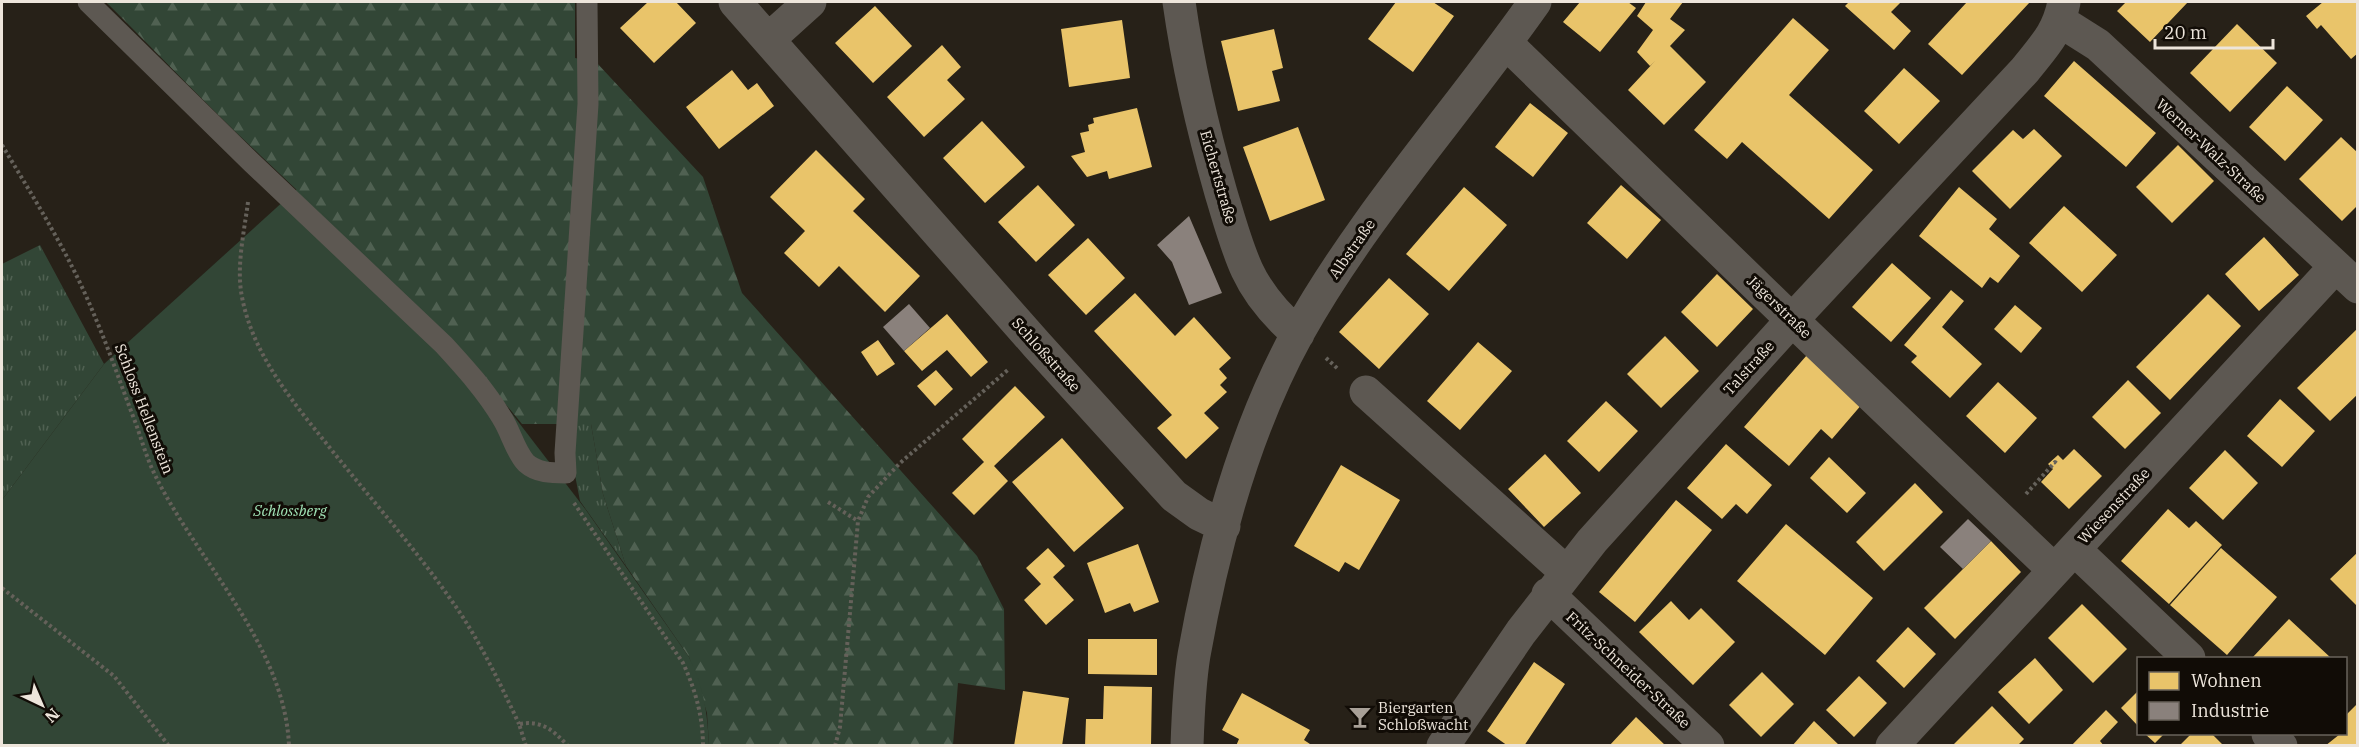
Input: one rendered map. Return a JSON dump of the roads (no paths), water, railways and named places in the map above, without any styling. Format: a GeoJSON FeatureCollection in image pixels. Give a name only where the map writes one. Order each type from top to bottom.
{"type":"FeatureCollection","features":[{"type":"Feature","properties":{"kind":"street","name":"Schloßstraße"},"geometry":{"type":"LineString","coordinates":[[735,2],[1037,345],[1174,496],[1199,514],[1224,526]]}},
{"type":"Feature","properties":{"kind":"street"},"geometry":{"type":"LineString","coordinates":[[769,39],[810,2]]}},
{"type":"Feature","properties":{"kind":"street","name":"Eichertstraße"},"geometry":{"type":"LineString","coordinates":[[1179,2],[1194,90],[1235,239],[1248,271],[1263,297],[1278,316],[1298,334]]}},
{"type":"Feature","properties":{"kind":"street","name":"Albstraße"},"geometry":{"type":"LineString","coordinates":[[1224,526],[1261,413],[1298,334],[1361,236],[1535,2]]}},
{"type":"Feature","properties":{"kind":"street","name":"Werner-Walz-Straße"},"geometry":{"type":"LineString","coordinates":[[2062,11],[2080,32],[2098,45],[2350,277]]}},
{"type":"Feature","properties":{"kind":"street","name":"Talstraße"},"geometry":{"type":"LineString","coordinates":[[1443,746],[1557,583],[1640,486],[2025,70],[2046,44],[2062,11]]}},
{"type":"Feature","properties":{"kind":"street","name":"Jägerstraße"},"geometry":{"type":"LineString","coordinates":[[1506,43],[1792,320],[2064,560],[2188,657]]}},
{"type":"Feature","properties":{"kind":"street","name":"Wiesenstraße"},"geometry":{"type":"LineString","coordinates":[[1892,746],[2064,560],[2350,277]]}},
{"type":"Feature","properties":{"kind":"street"},"geometry":{"type":"LineString","coordinates":[[1366,392],[1557,583]]}},
{"type":"Feature","properties":{"kind":"street"},"geometry":{"type":"LineString","coordinates":[[1187,746],[1194,657],[1224,526]]}},
{"type":"Feature","properties":{"kind":"street","name":"Fritz-Schneider-Straße"},"geometry":{"type":"LineString","coordinates":[[1557,583],[1708,746]]}},
{"type":"Feature","properties":{"kind":"street"},"geometry":{"type":"LineString","coordinates":[[2269,735],[2281,746]]}},
{"type":"Feature","properties":{"kind":"lane"},"geometry":{"type":"LineString","coordinates":[[88,2],[252,163],[444,345],[472,377],[503,419],[524,461],[533,468],[547,473],[566,473],[565,453],[587,115],[587,2]]}},
{"type":"Feature","properties":{"kind":"place","name":"Biergarten Schloßwacht"},"geometry":{"type":"Point","coordinates":[1360,717]}},
{"type":"Feature","properties":{"kind":"park label","name":"Schlossberg"},"geometry":{"type":"Point","coordinates":[290,511]}}]}
